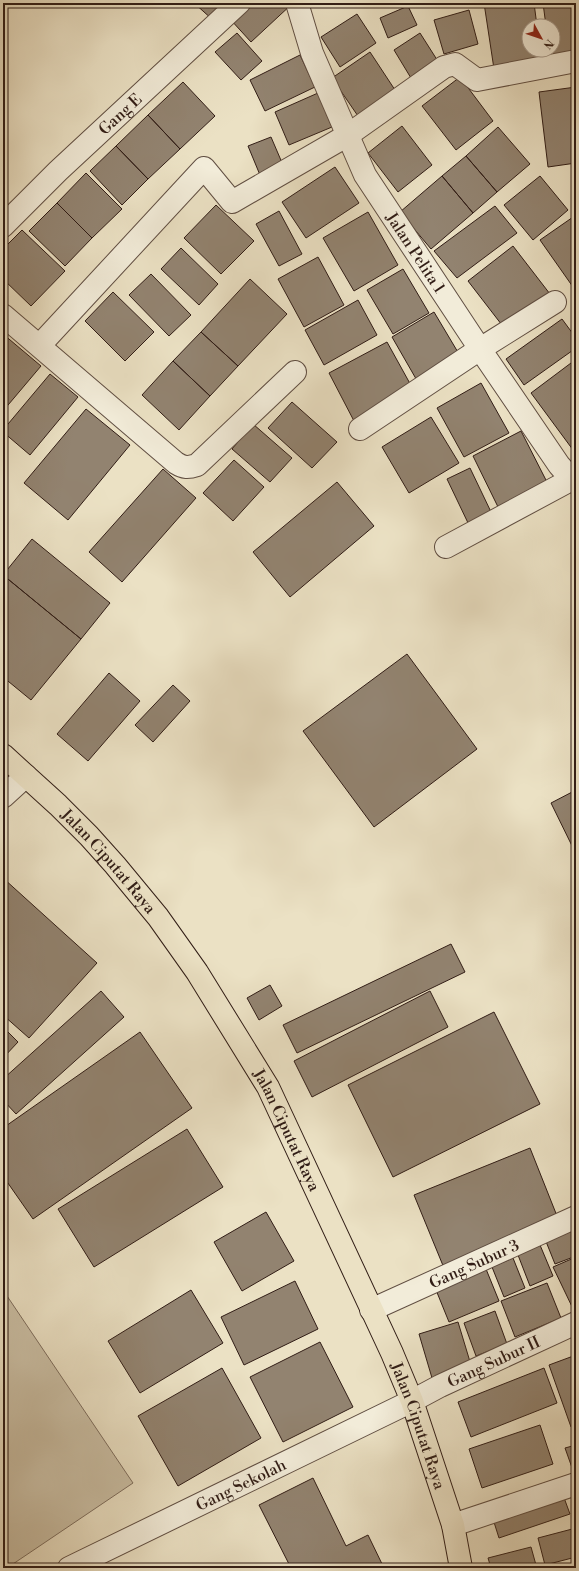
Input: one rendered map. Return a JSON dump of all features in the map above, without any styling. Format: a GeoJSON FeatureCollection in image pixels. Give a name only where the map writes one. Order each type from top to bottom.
{"type":"FeatureCollection","features":[{"type":"Feature","properties":{"kind":"main road","name":"Jalan Ciputat Raya"},"geometry":{"type":"LineString","coordinates":[[3,755],[58,805],[115,865],[158,918],[197,972],[268,1087],[371,1310],[392,1352],[412,1401],[453,1525],[461,1568]]}},
{"type":"Feature","properties":{"kind":"street","name":"Gang E"},"geometry":{"type":"LineString","coordinates":[[3,226],[58,171],[239,3]]}},
{"type":"Feature","properties":{"kind":"street","name":"Jalan Pelita 1"},"geometry":{"type":"LineString","coordinates":[[297,3],[312,53],[365,175],[480,349],[559,464],[566,473],[576,477]]}},
{"type":"Feature","properties":{"kind":"street"},"geometry":{"type":"LineString","coordinates":[[40,345],[204,168],[232,202],[348,135],[444,67],[455,64],[477,80],[576,61]]}},
{"type":"Feature","properties":{"kind":"street"},"geometry":{"type":"LineString","coordinates":[[360,429],[480,349],[555,302]]}},
{"type":"Feature","properties":{"kind":"street"},"geometry":{"type":"LineString","coordinates":[[3,315],[40,345],[176,463],[183,467],[189,468],[197,465],[294,372]]}},
{"type":"Feature","properties":{"kind":"street"},"geometry":{"type":"LineString","coordinates":[[446,547],[576,477]]}},
{"type":"Feature","properties":{"kind":"street"},"geometry":{"type":"LineString","coordinates":[[3,797],[26,776]]}},
{"type":"Feature","properties":{"kind":"street","name":"Gang Subur 3"},"geometry":{"type":"LineString","coordinates":[[371,1310],[576,1217]]}},
{"type":"Feature","properties":{"kind":"street","name":"Gang Subur II"},"geometry":{"type":"LineString","coordinates":[[412,1401],[440,1386],[576,1323]]}},
{"type":"Feature","properties":{"kind":"street","name":"Gang Sekolah"},"geometry":{"type":"LineString","coordinates":[[69,1568],[412,1401]]}},
{"type":"Feature","properties":{"kind":"street"},"geometry":{"type":"LineString","coordinates":[[453,1525],[576,1484]]}},
{"type":"Feature","properties":{"kind":"shaded area"},"geometry":{"type":"Polygon","coordinates":[[[3,1290],[133,1483],[7,1568],[3,1568],[3,1290]]]}},
{"type":"Feature","properties":{"kind":"building"},"geometry":{"type":"Polygon","coordinates":[[[194,3],[228,3],[213,20],[194,3]]]}},
{"type":"Feature","properties":{"kind":"building"},"geometry":{"type":"Polygon","coordinates":[[[249,3],[293,3],[251,42],[230,19],[249,3]]]}},
{"type":"Feature","properties":{"kind":"building"},"geometry":{"type":"Polygon","coordinates":[[[484,3],[534,3],[536,18],[521,18],[521,58],[542,58],[542,61],[494,69],[484,3]]]}},
{"type":"Feature","properties":{"kind":"building"},"geometry":{"type":"Polygon","coordinates":[[[543,3],[576,3],[576,55],[561,57],[561,18],[545,18],[543,3]]]}},
{"type":"Feature","properties":{"kind":"building"},"geometry":{"type":"Polygon","coordinates":[[[408,6],[417,25],[388,38],[380,18],[408,6]]]}},
{"type":"Feature","properties":{"kind":"building"},"geometry":{"type":"Polygon","coordinates":[[[469,10],[478,44],[444,54],[434,20],[469,10]]]}},
{"type":"Feature","properties":{"kind":"building"},"geometry":{"type":"Polygon","coordinates":[[[357,14],[376,43],[340,67],[321,37],[357,14]]]}},
{"type":"Feature","properties":{"kind":"building"},"geometry":{"type":"Polygon","coordinates":[[[237,33],[262,61],[241,80],[215,52],[237,33]]]}},
{"type":"Feature","properties":{"kind":"building"},"geometry":{"type":"Polygon","coordinates":[[[420,33],[441,66],[414,83],[394,50],[420,33]]]}},
{"type":"Feature","properties":{"kind":"building"},"geometry":{"type":"Polygon","coordinates":[[[370,52],[397,93],[360,119],[332,78],[370,52]]]}},
{"type":"Feature","properties":{"kind":"building"},"geometry":{"type":"Polygon","coordinates":[[[300,55],[315,87],[265,111],[250,80],[300,55]]]}},
{"type":"Feature","properties":{"kind":"building"},"geometry":{"type":"Polygon","coordinates":[[[460,77],[493,121],[456,150],[422,106],[460,77]]]}},
{"type":"Feature","properties":{"kind":"building"},"geometry":{"type":"Polygon","coordinates":[[[183,82],[215,116],[180,149],[148,115],[183,82]]]}},
{"type":"Feature","properties":{"kind":"building"},"geometry":{"type":"Polygon","coordinates":[[[576,87],[576,163],[548,167],[539,92],[576,87]]]}},
{"type":"Feature","properties":{"kind":"building"},"geometry":{"type":"Polygon","coordinates":[[[318,93],[332,127],[289,145],[275,112],[318,93]]]}},
{"type":"Feature","properties":{"kind":"building"},"geometry":{"type":"Polygon","coordinates":[[[148,115],[180,149],[148,179],[116,146],[148,115]]]}},
{"type":"Feature","properties":{"kind":"building"},"geometry":{"type":"Polygon","coordinates":[[[402,126],[432,165],[398,192],[368,153],[402,126]]]}},
{"type":"Feature","properties":{"kind":"building"},"geometry":{"type":"Polygon","coordinates":[[[498,127],[530,164],[497,192],[466,156],[498,127]]]}},
{"type":"Feature","properties":{"kind":"building"},"geometry":{"type":"Polygon","coordinates":[[[271,137],[283,165],[260,175],[248,146],[271,137]]]}},
{"type":"Feature","properties":{"kind":"building"},"geometry":{"type":"Polygon","coordinates":[[[116,146],[148,179],[122,205],[90,171],[116,146]]]}},
{"type":"Feature","properties":{"kind":"building"},"geometry":{"type":"Polygon","coordinates":[[[466,156],[497,192],[473,213],[442,176],[466,156]]]}},
{"type":"Feature","properties":{"kind":"building"},"geometry":{"type":"Polygon","coordinates":[[[335,167],[359,203],[306,238],[282,202],[335,167]]]}},
{"type":"Feature","properties":{"kind":"building"},"geometry":{"type":"Polygon","coordinates":[[[86,173],[122,209],[92,238],[57,203],[86,173]]]}},
{"type":"Feature","properties":{"kind":"building"},"geometry":{"type":"Polygon","coordinates":[[[442,176],[473,213],[431,249],[400,212],[442,176]]]}},
{"type":"Feature","properties":{"kind":"building"},"geometry":{"type":"Polygon","coordinates":[[[540,176],[568,210],[533,240],[504,205],[540,176]]]}},
{"type":"Feature","properties":{"kind":"building"},"geometry":{"type":"Polygon","coordinates":[[[57,203],[92,238],[65,266],[29,231],[57,203]]]}},
{"type":"Feature","properties":{"kind":"building"},"geometry":{"type":"Polygon","coordinates":[[[216,205],[254,241],[221,274],[184,238],[216,205]]]}},
{"type":"Feature","properties":{"kind":"building"},"geometry":{"type":"Polygon","coordinates":[[[495,206],[517,233],[457,278],[434,251],[495,206]]]}},
{"type":"Feature","properties":{"kind":"building"},"geometry":{"type":"Polygon","coordinates":[[[279,211],[302,254],[279,266],[256,224],[279,211]]]}},
{"type":"Feature","properties":{"kind":"building"},"geometry":{"type":"Polygon","coordinates":[[[368,212],[398,265],[354,291],[323,238],[368,212]]]}},
{"type":"Feature","properties":{"kind":"building"},"geometry":{"type":"Polygon","coordinates":[[[576,215],[576,285],[573,287],[540,240],[576,215]]]}},
{"type":"Feature","properties":{"kind":"building"},"geometry":{"type":"Polygon","coordinates":[[[22,230],[65,271],[31,306],[3,279],[3,249],[22,230]]]}},
{"type":"Feature","properties":{"kind":"building"},"geometry":{"type":"Polygon","coordinates":[[[513,246],[550,294],[505,329],[468,281],[513,246]]]}},
{"type":"Feature","properties":{"kind":"building"},"geometry":{"type":"Polygon","coordinates":[[[181,248],[218,284],[199,305],[161,269],[181,248]]]}},
{"type":"Feature","properties":{"kind":"building"},"geometry":{"type":"Polygon","coordinates":[[[318,257],[344,305],[304,327],[278,279],[318,257]]]}},
{"type":"Feature","properties":{"kind":"building"},"geometry":{"type":"Polygon","coordinates":[[[403,269],[429,313],[393,334],[367,290],[403,269]]]}},
{"type":"Feature","properties":{"kind":"building"},"geometry":{"type":"Polygon","coordinates":[[[151,274],[191,315],[169,336],[129,295],[151,274]]]}},
{"type":"Feature","properties":{"kind":"building"},"geometry":{"type":"Polygon","coordinates":[[[250,279],[287,314],[238,366],[201,332],[250,279]]]}},
{"type":"Feature","properties":{"kind":"building"},"geometry":{"type":"Polygon","coordinates":[[[113,292],[154,332],[125,361],[85,321],[113,292]]]}},
{"type":"Feature","properties":{"kind":"building"},"geometry":{"type":"Polygon","coordinates":[[[358,300],[377,335],[324,365],[305,330],[358,300]]]}},
{"type":"Feature","properties":{"kind":"building"},"geometry":{"type":"Polygon","coordinates":[[[576,311],[576,320],[572,314],[576,311]]]}},
{"type":"Feature","properties":{"kind":"building"},"geometry":{"type":"Polygon","coordinates":[[[434,312],[462,359],[419,384],[392,337],[434,312]]]}},
{"type":"Feature","properties":{"kind":"building"},"geometry":{"type":"Polygon","coordinates":[[[562,319],[576,338],[576,348],[524,385],[506,359],[562,319]]]}},
{"type":"Feature","properties":{"kind":"building"},"geometry":{"type":"Polygon","coordinates":[[[201,332],[238,366],[210,396],[173,361],[201,332]]]}},
{"type":"Feature","properties":{"kind":"building"},"geometry":{"type":"Polygon","coordinates":[[[3,334],[41,366],[3,411],[3,334]]]}},
{"type":"Feature","properties":{"kind":"building"},"geometry":{"type":"Polygon","coordinates":[[[387,342],[413,389],[354,421],[329,373],[387,342]]]}},
{"type":"Feature","properties":{"kind":"building"},"geometry":{"type":"Polygon","coordinates":[[[575,360],[576,361],[576,454],[531,393],[575,360]]]}},
{"type":"Feature","properties":{"kind":"building"},"geometry":{"type":"Polygon","coordinates":[[[173,361],[210,396],[179,430],[142,395],[173,361]]]}},
{"type":"Feature","properties":{"kind":"building"},"geometry":{"type":"Polygon","coordinates":[[[50,374],[78,397],[30,455],[3,432],[3,430],[50,374]]]}},
{"type":"Feature","properties":{"kind":"building"},"geometry":{"type":"Polygon","coordinates":[[[481,383],[509,433],[464,457],[437,408],[481,383]]]}},
{"type":"Feature","properties":{"kind":"building"},"geometry":{"type":"Polygon","coordinates":[[[292,402],[337,442],[312,468],[268,428],[292,402]]]}},
{"type":"Feature","properties":{"kind":"building"},"geometry":{"type":"Polygon","coordinates":[[[86,409],[130,445],[68,520],[24,483],[86,409]]]}},
{"type":"Feature","properties":{"kind":"building"},"geometry":{"type":"Polygon","coordinates":[[[431,417],[459,463],[409,493],[382,447],[431,417]]]}},
{"type":"Feature","properties":{"kind":"building"},"geometry":{"type":"Polygon","coordinates":[[[253,424],[292,458],[270,482],[232,449],[253,424]]]}},
{"type":"Feature","properties":{"kind":"building"},"geometry":{"type":"Polygon","coordinates":[[[521,431],[549,486],[500,511],[473,456],[521,431]]]}},
{"type":"Feature","properties":{"kind":"building"},"geometry":{"type":"Polygon","coordinates":[[[234,460],[264,487],[233,521],[203,493],[234,460]]]}},
{"type":"Feature","properties":{"kind":"building"},"geometry":{"type":"Polygon","coordinates":[[[470,468],[492,514],[469,525],[447,479],[470,468]]]}},
{"type":"Feature","properties":{"kind":"building"},"geometry":{"type":"Polygon","coordinates":[[[163,469],[196,498],[122,582],[89,552],[163,469]]]}},
{"type":"Feature","properties":{"kind":"building"},"geometry":{"type":"Polygon","coordinates":[[[337,482],[374,526],[290,597],[253,552],[337,482]]]}},
{"type":"Feature","properties":{"kind":"building"},"geometry":{"type":"Polygon","coordinates":[[[32,539],[110,603],[81,639],[3,575],[32,539]]]}},
{"type":"Feature","properties":{"kind":"building"},"geometry":{"type":"Polygon","coordinates":[[[3,575],[81,639],[31,700],[3,677],[3,575]]]}},
{"type":"Feature","properties":{"kind":"building"},"geometry":{"type":"Polygon","coordinates":[[[407,654],[477,749],[374,827],[303,731],[407,654]]]}},
{"type":"Feature","properties":{"kind":"building"},"geometry":{"type":"Polygon","coordinates":[[[109,673],[140,701],[88,761],[57,734],[109,673]]]}},
{"type":"Feature","properties":{"kind":"building"},"geometry":{"type":"Polygon","coordinates":[[[173,685],[190,701],[153,742],[135,725],[173,685]]]}},
{"type":"Feature","properties":{"kind":"building"},"geometry":{"type":"Polygon","coordinates":[[[576,790],[576,854],[551,803],[576,790]]]}},
{"type":"Feature","properties":{"kind":"building"},"geometry":{"type":"Polygon","coordinates":[[[3,878],[97,963],[29,1038],[3,1015],[3,878]]]}},
{"type":"Feature","properties":{"kind":"building"},"geometry":{"type":"Polygon","coordinates":[[[451,944],[465,972],[297,1053],[283,1025],[451,944]]]}},
{"type":"Feature","properties":{"kind":"building"},"geometry":{"type":"Polygon","coordinates":[[[270,985],[282,1006],[259,1020],[247,998],[270,985]]]}},
{"type":"Feature","properties":{"kind":"building"},"geometry":{"type":"Polygon","coordinates":[[[101,991],[124,1017],[16,1114],[3,1100],[3,1079],[101,991]]]}},
{"type":"Feature","properties":{"kind":"building"},"geometry":{"type":"Polygon","coordinates":[[[430,991],[448,1027],[312,1097],[294,1061],[430,991]]]}},
{"type":"Feature","properties":{"kind":"building"},"geometry":{"type":"Polygon","coordinates":[[[494,1012],[540,1104],[393,1177],[348,1085],[494,1012]]]}},
{"type":"Feature","properties":{"kind":"building"},"geometry":{"type":"Polygon","coordinates":[[[3,1027],[18,1042],[3,1058],[3,1027]]]}},
{"type":"Feature","properties":{"kind":"building"},"geometry":{"type":"Polygon","coordinates":[[[140,1032],[192,1108],[33,1219],[3,1176],[3,1128],[140,1032]]]}},
{"type":"Feature","properties":{"kind":"building"},"geometry":{"type":"Polygon","coordinates":[[[187,1129],[223,1187],[94,1267],[58,1209],[187,1129]]]}},
{"type":"Feature","properties":{"kind":"building"},"geometry":{"type":"Polygon","coordinates":[[[530,1148],[559,1221],[444,1268],[414,1195],[530,1148]]]}},
{"type":"Feature","properties":{"kind":"building"},"geometry":{"type":"Polygon","coordinates":[[[266,1212],[294,1261],[242,1291],[214,1242],[266,1212]]]}},
{"type":"Feature","properties":{"kind":"building"},"geometry":{"type":"Polygon","coordinates":[[[576,1220],[576,1256],[555,1264],[543,1234],[576,1220]]]}},
{"type":"Feature","properties":{"kind":"building"},"geometry":{"type":"Polygon","coordinates":[[[540,1245],[553,1276],[530,1286],[518,1255],[540,1245]]]}},
{"type":"Feature","properties":{"kind":"building"},"geometry":{"type":"Polygon","coordinates":[[[576,1257],[576,1315],[553,1267],[576,1257]]]}},
{"type":"Feature","properties":{"kind":"building"},"geometry":{"type":"Polygon","coordinates":[[[513,1258],[525,1288],[504,1297],[492,1267],[513,1258]]]}},
{"type":"Feature","properties":{"kind":"building"},"geometry":{"type":"Polygon","coordinates":[[[486,1269],[499,1301],[449,1322],[436,1290],[486,1269]]]}},
{"type":"Feature","properties":{"kind":"building"},"geometry":{"type":"Polygon","coordinates":[[[295,1281],[318,1329],[244,1365],[221,1317],[295,1281]]]}},
{"type":"Feature","properties":{"kind":"building"},"geometry":{"type":"Polygon","coordinates":[[[547,1283],[561,1318],[515,1337],[501,1301],[547,1283]]]}},
{"type":"Feature","properties":{"kind":"building"},"geometry":{"type":"Polygon","coordinates":[[[191,1290],[223,1343],[140,1393],[108,1341],[191,1290]]]}},
{"type":"Feature","properties":{"kind":"building"},"geometry":{"type":"Polygon","coordinates":[[[495,1311],[507,1344],[476,1356],[464,1323],[495,1311]]]}},
{"type":"Feature","properties":{"kind":"building"},"geometry":{"type":"Polygon","coordinates":[[[458,1322],[471,1365],[432,1378],[419,1334],[458,1322]]]}},
{"type":"Feature","properties":{"kind":"building"},"geometry":{"type":"Polygon","coordinates":[[[320,1342],[353,1407],[283,1442],[250,1377],[320,1342]]]}},
{"type":"Feature","properties":{"kind":"building"},"geometry":{"type":"Polygon","coordinates":[[[576,1355],[576,1425],[571,1427],[549,1365],[576,1355]]]}},
{"type":"Feature","properties":{"kind":"building"},"geometry":{"type":"Polygon","coordinates":[[[222,1368],[261,1438],[178,1486],[138,1416],[222,1368]]]}},
{"type":"Feature","properties":{"kind":"building"},"geometry":{"type":"Polygon","coordinates":[[[544,1368],[557,1403],[471,1437],[458,1402],[544,1368]]]}},
{"type":"Feature","properties":{"kind":"building"},"geometry":{"type":"Polygon","coordinates":[[[540,1425],[553,1464],[482,1488],[469,1449],[540,1425]]]}},
{"type":"Feature","properties":{"kind":"building"},"geometry":{"type":"Polygon","coordinates":[[[576,1445],[576,1479],[565,1448],[576,1445]]]}},
{"type":"Feature","properties":{"kind":"building"},"geometry":{"type":"Polygon","coordinates":[[[313,1478],[346,1546],[368,1535],[384,1568],[291,1568],[259,1505],[313,1478]]]}},
{"type":"Feature","properties":{"kind":"building"},"geometry":{"type":"Polygon","coordinates":[[[563,1495],[570,1514],[499,1538],[493,1519],[563,1495]]]}},
{"type":"Feature","properties":{"kind":"building"},"geometry":{"type":"Polygon","coordinates":[[[576,1528],[576,1557],[545,1565],[538,1538],[576,1528]]]}},
{"type":"Feature","properties":{"kind":"building"},"geometry":{"type":"Polygon","coordinates":[[[531,1547],[536,1565],[524,1568],[491,1568],[488,1558],[531,1547]]]}}]}
